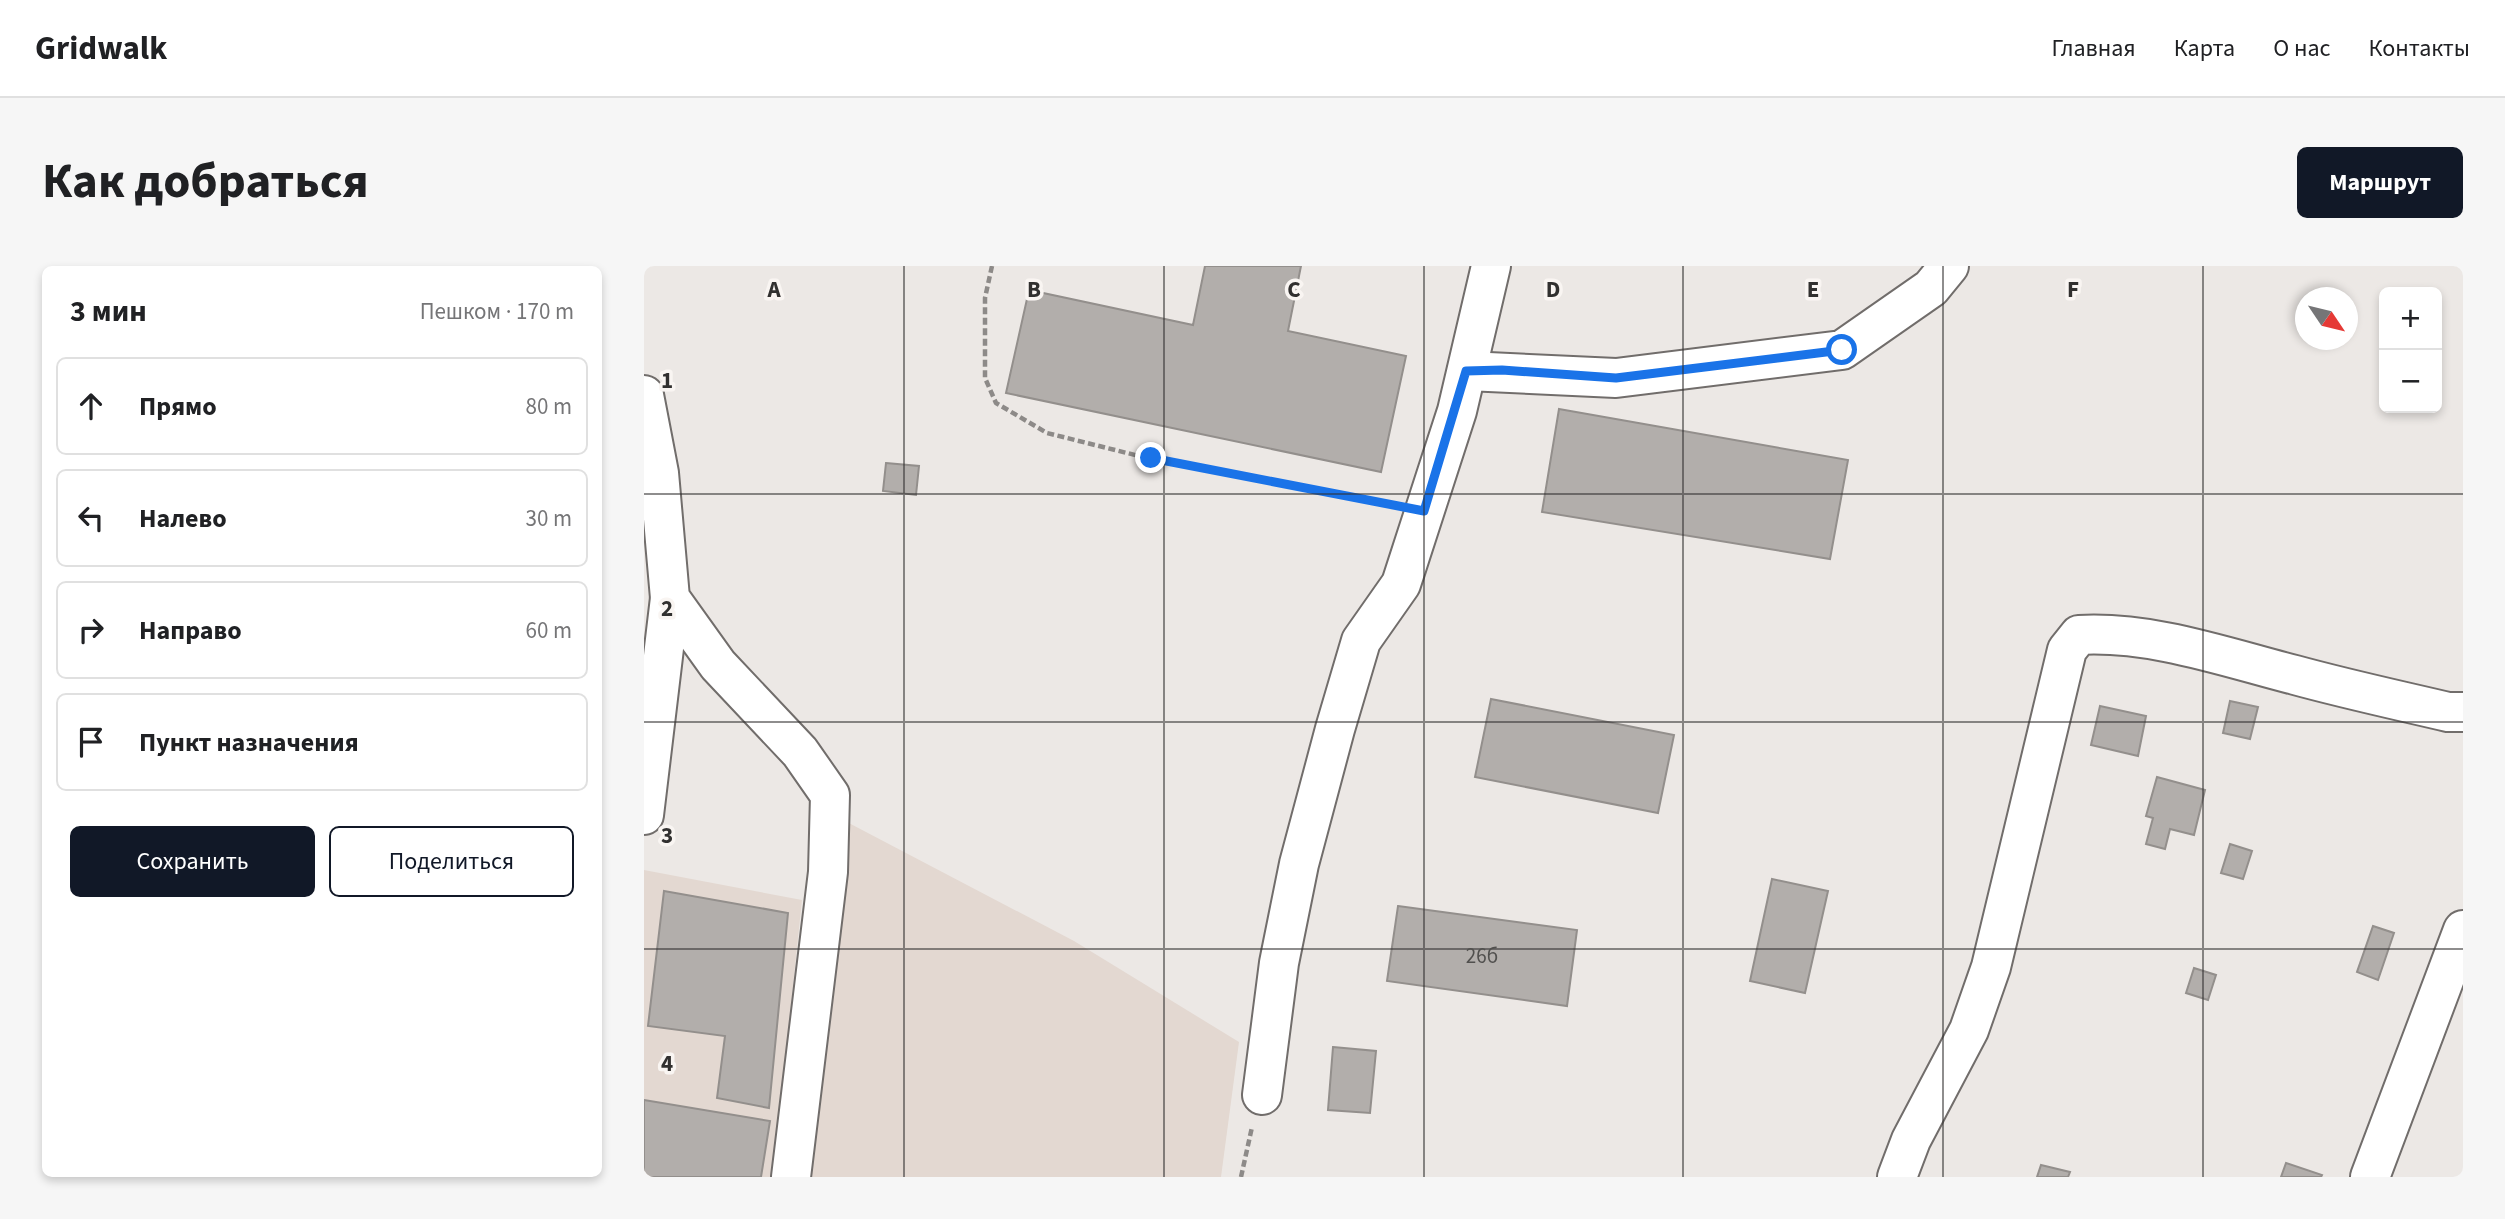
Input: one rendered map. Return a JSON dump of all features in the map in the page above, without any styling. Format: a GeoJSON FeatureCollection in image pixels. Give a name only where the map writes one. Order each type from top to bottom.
{"type":"FeatureCollection","features":[{"type":"Feature","properties":{"kind":"street"},"geometry":{"type":"LineString","coordinates":[[1262,1095],[1279,963],[1299,864],[1335,729],[1361,641],[1401,584],[1466,371],[1491,266]]}},
{"type":"Feature","properties":{"kind":"street"},"geometry":{"type":"LineString","coordinates":[[1466,371],[1502,370],[1616,378],[1842,350],[1931,288],[1949,266]]}},
{"type":"Feature","properties":{"kind":"street"},"geometry":{"type":"LineString","coordinates":[[644,395],[659,473],[670,598],[645,805]]}},
{"type":"Feature","properties":{"kind":"street"},"geometry":{"type":"LineString","coordinates":[[670,598],[718,665],[800,752],[830,794],[828,872],[791,1177]]}},
{"type":"Feature","properties":{"kind":"street"},"geometry":{"type":"LineString","coordinates":[[1897,1177],[1911,1140],[1969,1030],[1991,967],[2067,650],[2079,635],[2113,633],[2195,649],[2315,681],[2448,712],[2463,712]]}},
{"type":"Feature","properties":{"kind":"street"},"geometry":{"type":"LineString","coordinates":[[2370,1177],[2463,930]]}},
{"type":"Feature","properties":{"kind":"path"},"geometry":{"type":"LineString","coordinates":[[992,266],[985,298],[985,378],[996,403],[1047,433],[1151,458],[1424,511]]}},
{"type":"Feature","properties":{"kind":"path"},"geometry":{"type":"LineString","coordinates":[[1241,1177],[1262,1095]]}},
{"type":"Feature","properties":{"kind":"shaded area"},"geometry":{"type":"Polygon","coordinates":[[[845,821],[1074,941],[1239,1042],[1221,1177],[809,1177],[845,821]]]}},
{"type":"Feature","properties":{"kind":"shaded area"},"geometry":{"type":"Polygon","coordinates":[[[644,870],[802,900],[773,1177],[644,1177],[644,870]]]}},
{"type":"Feature","properties":{"kind":"building"},"geometry":{"type":"Polygon","coordinates":[[[1205,266],[1301,266],[1288,331],[1406,356],[1381,472],[1006,393],[1029,290],[1193,325],[1205,266]]]}},
{"type":"Feature","properties":{"kind":"building"},"geometry":{"type":"Polygon","coordinates":[[[1559,409],[1848,460],[1830,559],[1542,512],[1559,409]]]}},
{"type":"Feature","properties":{"kind":"building"},"geometry":{"type":"Polygon","coordinates":[[[886,463],[919,466],[916,495],[883,491],[886,463]]]}},
{"type":"Feature","properties":{"kind":"building"},"geometry":{"type":"Polygon","coordinates":[[[1491,699],[1674,735],[1658,813],[1475,777],[1491,699]]]}},
{"type":"Feature","properties":{"kind":"building"},"geometry":{"type":"Polygon","coordinates":[[[2230,701],[2258,707],[2250,739],[2223,733],[2230,701]]]}},
{"type":"Feature","properties":{"kind":"building"},"geometry":{"type":"Polygon","coordinates":[[[2100,706],[2146,716],[2138,756],[2091,745],[2100,706]]]}},
{"type":"Feature","properties":{"kind":"building"},"geometry":{"type":"Polygon","coordinates":[[[2157,777],[2205,790],[2194,835],[2170,829],[2165,849],[2146,844],[2153,818],[2146,816],[2157,777]]]}},
{"type":"Feature","properties":{"kind":"building"},"geometry":{"type":"Polygon","coordinates":[[[2230,844],[2252,851],[2243,879],[2221,873],[2230,844]]]}},
{"type":"Feature","properties":{"kind":"building"},"geometry":{"type":"Polygon","coordinates":[[[1772,879],[1828,891],[1805,993],[1750,981],[1772,879]]]}},
{"type":"Feature","properties":{"kind":"building"},"geometry":{"type":"Polygon","coordinates":[[[664,891],[788,913],[769,1108],[717,1098],[725,1036],[648,1026],[664,891]]]}},
{"type":"Feature","properties":{"kind":"building"},"geometry":{"type":"Polygon","coordinates":[[[1398,906],[1577,930],[1567,1006],[1387,981],[1398,906]]]}},
{"type":"Feature","properties":{"kind":"building"},"geometry":{"type":"Polygon","coordinates":[[[2373,926],[2394,933],[2378,980],[2357,972],[2373,926]]]}},
{"type":"Feature","properties":{"kind":"building"},"geometry":{"type":"Polygon","coordinates":[[[2194,968],[2216,975],[2208,1000],[2186,993],[2194,968]]]}},
{"type":"Feature","properties":{"kind":"building"},"geometry":{"type":"Polygon","coordinates":[[[1333,1047],[1376,1051],[1370,1113],[1328,1110],[1333,1047]]]}},
{"type":"Feature","properties":{"kind":"building"},"geometry":{"type":"Polygon","coordinates":[[[644,1100],[770,1121],[761,1177],[644,1177],[644,1100]]]}},
{"type":"Feature","properties":{"kind":"building"},"geometry":{"type":"Polygon","coordinates":[[[2286,1163],[2322,1175],[2281,1177],[2286,1163]]]}},
{"type":"Feature","properties":{"kind":"building"},"geometry":{"type":"Polygon","coordinates":[[[2041,1165],[2070,1172],[2068,1177],[2037,1177],[2041,1165]]]}},
{"type":"Feature","properties":{"kind":"route"},"geometry":{"type":"LineString","coordinates":[[1151,458],[1424,511],[1457,411],[1466,371],[1502,370],[1616,378],[1726,367],[1842,350]]}}]}
